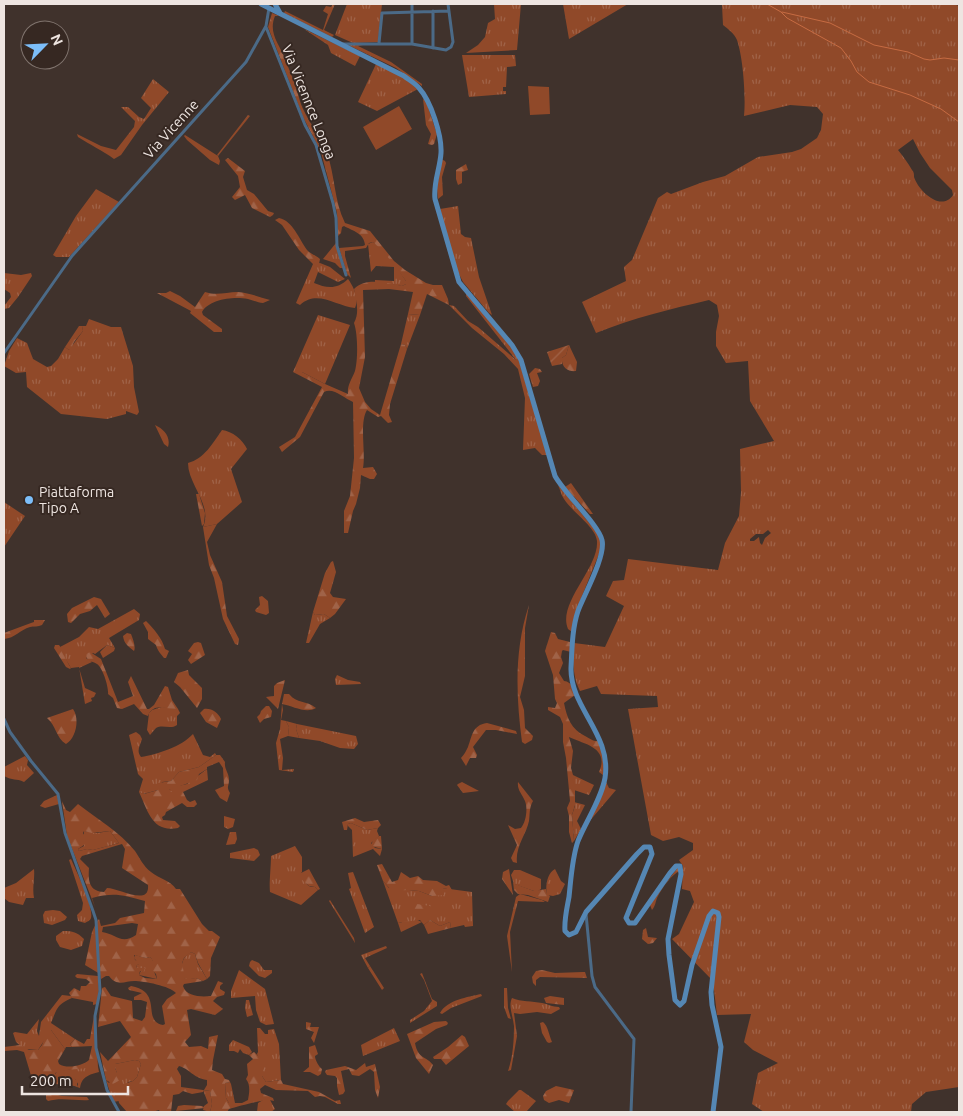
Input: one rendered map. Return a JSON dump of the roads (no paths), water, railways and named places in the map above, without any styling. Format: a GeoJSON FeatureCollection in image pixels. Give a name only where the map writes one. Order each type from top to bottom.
{"type":"FeatureCollection","features":[{"type":"Feature","properties":{"kind":"main road"},"geometry":{"type":"LineString","coordinates":[[261,4],[272,5],[281,13],[404,76],[418,87],[429,103],[441,148],[434,188],[435,199],[457,278],[517,351],[528,377],[555,476],[602,538],[603,545],[600,557],[575,623],[571,669],[572,681],[576,692],[601,741],[606,771],[602,790],[576,850],[564,929],[566,933],[571,935],[576,932],[586,912],[644,847],[650,847],[652,854],[627,914],[626,918],[629,923],[635,923],[670,873],[675,867],[680,866],[681,874],[672,916],[668,948],[675,1000],[680,1005],[684,1001],[692,965],[709,916],[713,911],[718,913],[719,917],[711,992],[713,1012],[721,1047],[713,1112]]}},
{"type":"Feature","properties":{"kind":"street"},"geometry":{"type":"LineString","coordinates":[[412,4],[412,44]]}},
{"type":"Feature","properties":{"kind":"street"},"geometry":{"type":"LineString","coordinates":[[340,44],[412,44],[442,50],[451,47],[453,42],[448,4]]}},
{"type":"Feature","properties":{"kind":"street","name":"Via Vicenne"},"geometry":{"type":"LineString","coordinates":[[4,353],[71,257],[246,62],[266,26],[272,5]]}},
{"type":"Feature","properties":{"kind":"street"},"geometry":{"type":"LineString","coordinates":[[433,11],[433,48]]}},
{"type":"Feature","properties":{"kind":"street"},"geometry":{"type":"LineString","coordinates":[[379,43],[382,13],[449,11]]}},
{"type":"Feature","properties":{"kind":"street","name":"Via Vicennce Longa"},"geometry":{"type":"LineString","coordinates":[[266,26],[305,125],[316,145],[333,203],[336,218],[337,246],[346,276]]}},
{"type":"Feature","properties":{"kind":"street"},"geometry":{"type":"LineString","coordinates":[[4,719],[21,748],[58,794],[64,833],[96,920],[100,991],[96,1016],[96,1048],[106,1090],[119,1112]]}},
{"type":"Feature","properties":{"kind":"street"},"geometry":{"type":"LineString","coordinates":[[586,912],[592,976],[595,987],[634,1039],[631,1112]]}},
{"type":"Feature","properties":{"kind":"waterway"},"geometry":{"type":"LineString","coordinates":[[767,4],[787,18],[841,48],[857,72],[869,82],[910,95],[941,109],[959,122]]}},
{"type":"Feature","properties":{"kind":"waterway"},"geometry":{"type":"LineString","coordinates":[[782,12],[830,23],[874,45],[908,52],[924,59],[944,58],[959,60]]}},
{"type":"Feature","properties":{"kind":"place","name":"Piattaforma Tipo A"},"geometry":{"type":"Point","coordinates":[29,500]}}]}
